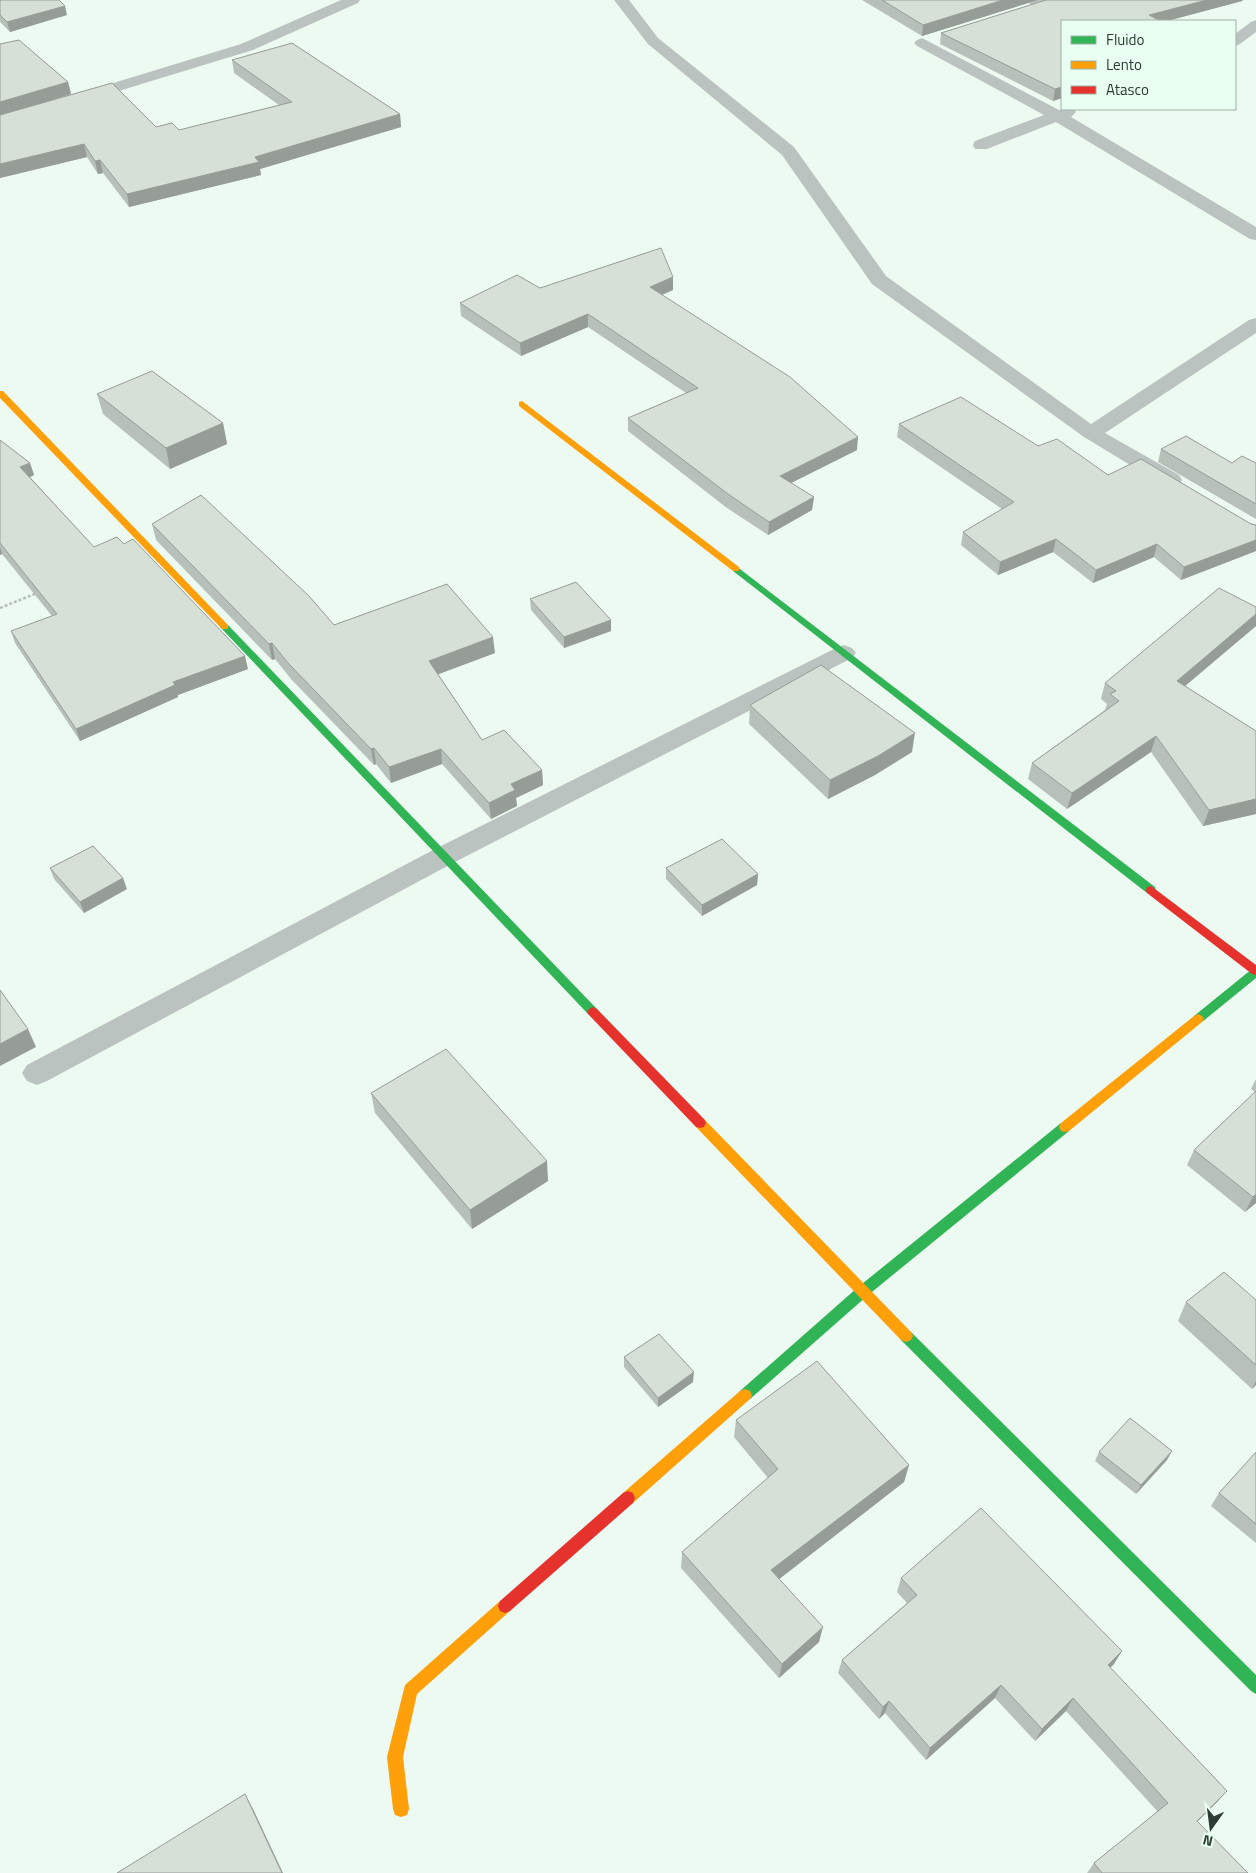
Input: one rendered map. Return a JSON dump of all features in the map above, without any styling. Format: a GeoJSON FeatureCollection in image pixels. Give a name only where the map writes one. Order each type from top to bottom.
{"type":"FeatureCollection","features":[{"type":"Feature","properties":{"kind":"street"},"geometry":{"type":"LineString","coordinates":[[66,102],[247,47],[354,0]]}},
{"type":"Feature","properties":{"kind":"street"},"geometry":{"type":"LineString","coordinates":[[621,0],[654,41],[788,151],[878,280],[1091,433],[1190,491]]}},
{"type":"Feature","properties":{"kind":"street"},"geometry":{"type":"LineString","coordinates":[[1023,11],[1038,3],[1059,0]]}},
{"type":"Feature","properties":{"kind":"street"},"geometry":{"type":"LineString","coordinates":[[1236,40],[1256,25]]}},
{"type":"Feature","properties":{"kind":"street"},"geometry":{"type":"LineString","coordinates":[[940,37],[922,43],[1056,115],[1256,235]]}},
{"type":"Feature","properties":{"kind":"street"},"geometry":{"type":"LineString","coordinates":[[981,145],[1073,110]]}},
{"type":"Feature","properties":{"kind":"street"},"geometry":{"type":"LineString","coordinates":[[1091,433],[1256,324]]}},
{"type":"Feature","properties":{"kind":"street"},"geometry":{"type":"LineString","coordinates":[[0,393],[862,1292],[1256,1686]]}},
{"type":"Feature","properties":{"kind":"street"},"geometry":{"type":"LineString","coordinates":[[401,1809],[395,1758],[410,1690],[862,1292],[1256,971],[522,404]]}},
{"type":"Feature","properties":{"kind":"street"},"geometry":{"type":"LineString","coordinates":[[37,1073],[444,856],[844,653]]}},
{"type":"Feature","properties":{"kind":"path"},"geometry":{"type":"LineString","coordinates":[[0,608],[44,591]]}},
{"type":"Feature","properties":{"kind":"building"},"geometry":{"type":"Polygon","coordinates":[[[0,0],[59,0],[65,6],[7,22],[0,15],[0,0]]]}},
{"type":"Feature","properties":{"kind":"building"},"geometry":{"type":"Polygon","coordinates":[[[882,0],[1003,0],[923,25],[882,0]]]}},
{"type":"Feature","properties":{"kind":"building"},"geometry":{"type":"Polygon","coordinates":[[[1046,0],[1207,0],[1149,15],[1159,20],[1061,20],[1061,87],[1055,89],[941,33],[1046,0]]]}},
{"type":"Feature","properties":{"kind":"building"},"geometry":{"type":"Polygon","coordinates":[[[19,40],[68,82],[0,102],[0,44],[19,40]]]}},
{"type":"Feature","properties":{"kind":"building"},"geometry":{"type":"Polygon","coordinates":[[[292,43],[400,114],[255,157],[259,162],[127,194],[100,160],[95,161],[84,144],[0,164],[0,115],[112,83],[156,127],[172,123],[179,130],[292,102],[232,60],[292,43]]]}},
{"type":"Feature","properties":{"kind":"building"},"geometry":{"type":"Polygon","coordinates":[[[661,248],[673,277],[650,287],[790,377],[858,437],[780,476],[814,497],[769,522],[728,494],[628,418],[698,388],[588,314],[520,343],[460,303],[517,275],[540,288],[661,248]]]}},
{"type":"Feature","properties":{"kind":"building"},"geometry":{"type":"Polygon","coordinates":[[[152,371],[223,423],[166,448],[97,394],[152,371]]]}},
{"type":"Feature","properties":{"kind":"building"},"geometry":{"type":"Polygon","coordinates":[[[961,397],[1038,446],[1057,439],[1108,475],[1141,459],[1251,524],[1256,525],[1256,540],[1184,567],[1157,544],[1096,570],[1056,539],[1000,562],[963,532],[1014,502],[899,424],[961,397]]]}},
{"type":"Feature","properties":{"kind":"building"},"geometry":{"type":"Polygon","coordinates":[[[1186,436],[1232,463],[1242,456],[1256,463],[1256,504],[1161,449],[1186,436]]]}},
{"type":"Feature","properties":{"kind":"building"},"geometry":{"type":"Polygon","coordinates":[[[0,440],[30,463],[20,467],[94,547],[117,537],[124,544],[133,539],[245,656],[173,682],[175,685],[76,729],[11,631],[57,614],[0,543],[0,440]]]}},
{"type":"Feature","properties":{"kind":"building"},"geometry":{"type":"Polygon","coordinates":[[[201,495],[309,596],[334,625],[447,584],[493,637],[429,661],[482,740],[504,730],[542,770],[511,784],[515,790],[489,803],[441,749],[389,767],[374,748],[371,749],[288,663],[272,643],[269,644],[152,524],[201,495]]]}},
{"type":"Feature","properties":{"kind":"building"},"geometry":{"type":"Polygon","coordinates":[[[576,582],[611,620],[564,637],[530,599],[576,582]]]}},
{"type":"Feature","properties":{"kind":"building"},"geometry":{"type":"Polygon","coordinates":[[[1219,588],[1256,607],[1256,614],[1177,681],[1256,731],[1256,799],[1209,810],[1156,736],[1072,793],[1032,763],[1119,701],[1110,694],[1116,691],[1105,683],[1219,588]]]}},
{"type":"Feature","properties":{"kind":"building"},"geometry":{"type":"Polygon","coordinates":[[[821,665],[915,733],[878,756],[830,780],[750,705],[821,665]]]}},
{"type":"Feature","properties":{"kind":"building"},"geometry":{"type":"Polygon","coordinates":[[[722,839],[758,874],[702,905],[666,868],[722,839]]]}},
{"type":"Feature","properties":{"kind":"building"},"geometry":{"type":"Polygon","coordinates":[[[93,846],[123,878],[80,902],[50,868],[93,846]]]}},
{"type":"Feature","properties":{"kind":"building"},"geometry":{"type":"Polygon","coordinates":[[[0,990],[28,1029],[0,1044],[0,990]]]}},
{"type":"Feature","properties":{"kind":"building"},"geometry":{"type":"Polygon","coordinates":[[[446,1049],[547,1161],[470,1210],[371,1093],[446,1049]]]}},
{"type":"Feature","properties":{"kind":"building"},"geometry":{"type":"Polygon","coordinates":[[[1256,1091],[1256,1194],[1253,1197],[1194,1150],[1256,1091]]]}},
{"type":"Feature","properties":{"kind":"building"},"geometry":{"type":"Polygon","coordinates":[[[1224,1272],[1256,1300],[1256,1365],[1186,1302],[1224,1272]]]}},
{"type":"Feature","properties":{"kind":"building"},"geometry":{"type":"Polygon","coordinates":[[[659,1334],[694,1372],[658,1398],[624,1357],[659,1334]]]}},
{"type":"Feature","properties":{"kind":"building"},"geometry":{"type":"Polygon","coordinates":[[[817,1361],[909,1465],[771,1570],[823,1627],[782,1664],[682,1552],[778,1469],[736,1420],[817,1361]]]}},
{"type":"Feature","properties":{"kind":"building"},"geometry":{"type":"Polygon","coordinates":[[[1130,1418],[1172,1451],[1141,1485],[1099,1452],[1130,1418]]]}},
{"type":"Feature","properties":{"kind":"building"},"geometry":{"type":"Polygon","coordinates":[[[1256,1452],[1256,1524],[1219,1493],[1256,1452]]]}},
{"type":"Feature","properties":{"kind":"building"},"geometry":{"type":"Polygon","coordinates":[[[981,1508],[1122,1651],[1108,1665],[1227,1791],[1197,1821],[1248,1873],[1102,1873],[1094,1863],[1168,1803],[1073,1698],[1042,1729],[1001,1685],[930,1748],[889,1701],[883,1707],[842,1660],[917,1595],[901,1578],[981,1508]]]}},
{"type":"Feature","properties":{"kind":"building"},"geometry":{"type":"Polygon","coordinates":[[[245,1794],[282,1873],[117,1873],[245,1794]]]}},
{"type":"Feature","properties":{"kind":"traffic: fast"},"geometry":{"type":"LineString","coordinates":[[736,569],[1151,890]]}},
{"type":"Feature","properties":{"kind":"traffic: fast"},"geometry":{"type":"LineString","coordinates":[[225,627],[593,1012]]}},
{"type":"Feature","properties":{"kind":"traffic: fast"},"geometry":{"type":"LineString","coordinates":[[1198,1019],[1256,972]]}},
{"type":"Feature","properties":{"kind":"traffic: fast"},"geometry":{"type":"LineString","coordinates":[[745,1395],[862,1292],[1065,1127]]}},
{"type":"Feature","properties":{"kind":"traffic: fast"},"geometry":{"type":"LineString","coordinates":[[906,1336],[1256,1686]]}},
{"type":"Feature","properties":{"kind":"traffic: slow"},"geometry":{"type":"LineString","coordinates":[[0,393],[225,627]]}},
{"type":"Feature","properties":{"kind":"traffic: slow"},"geometry":{"type":"LineString","coordinates":[[522,404],[736,569]]}},
{"type":"Feature","properties":{"kind":"traffic: slow"},"geometry":{"type":"LineString","coordinates":[[1065,1127],[1198,1019]]}},
{"type":"Feature","properties":{"kind":"traffic: slow"},"geometry":{"type":"LineString","coordinates":[[700,1123],[906,1336]]}},
{"type":"Feature","properties":{"kind":"traffic: slow"},"geometry":{"type":"LineString","coordinates":[[628,1498],[745,1395]]}},
{"type":"Feature","properties":{"kind":"traffic: slow"},"geometry":{"type":"LineString","coordinates":[[401,1809],[395,1757],[410,1690],[505,1606]]}},
{"type":"Feature","properties":{"kind":"traffic: jam"},"geometry":{"type":"LineString","coordinates":[[1151,890],[1256,971]]}},
{"type":"Feature","properties":{"kind":"traffic: jam"},"geometry":{"type":"LineString","coordinates":[[593,1012],[700,1123]]}},
{"type":"Feature","properties":{"kind":"traffic: jam"},"geometry":{"type":"LineString","coordinates":[[505,1606],[628,1498]]}}]}
